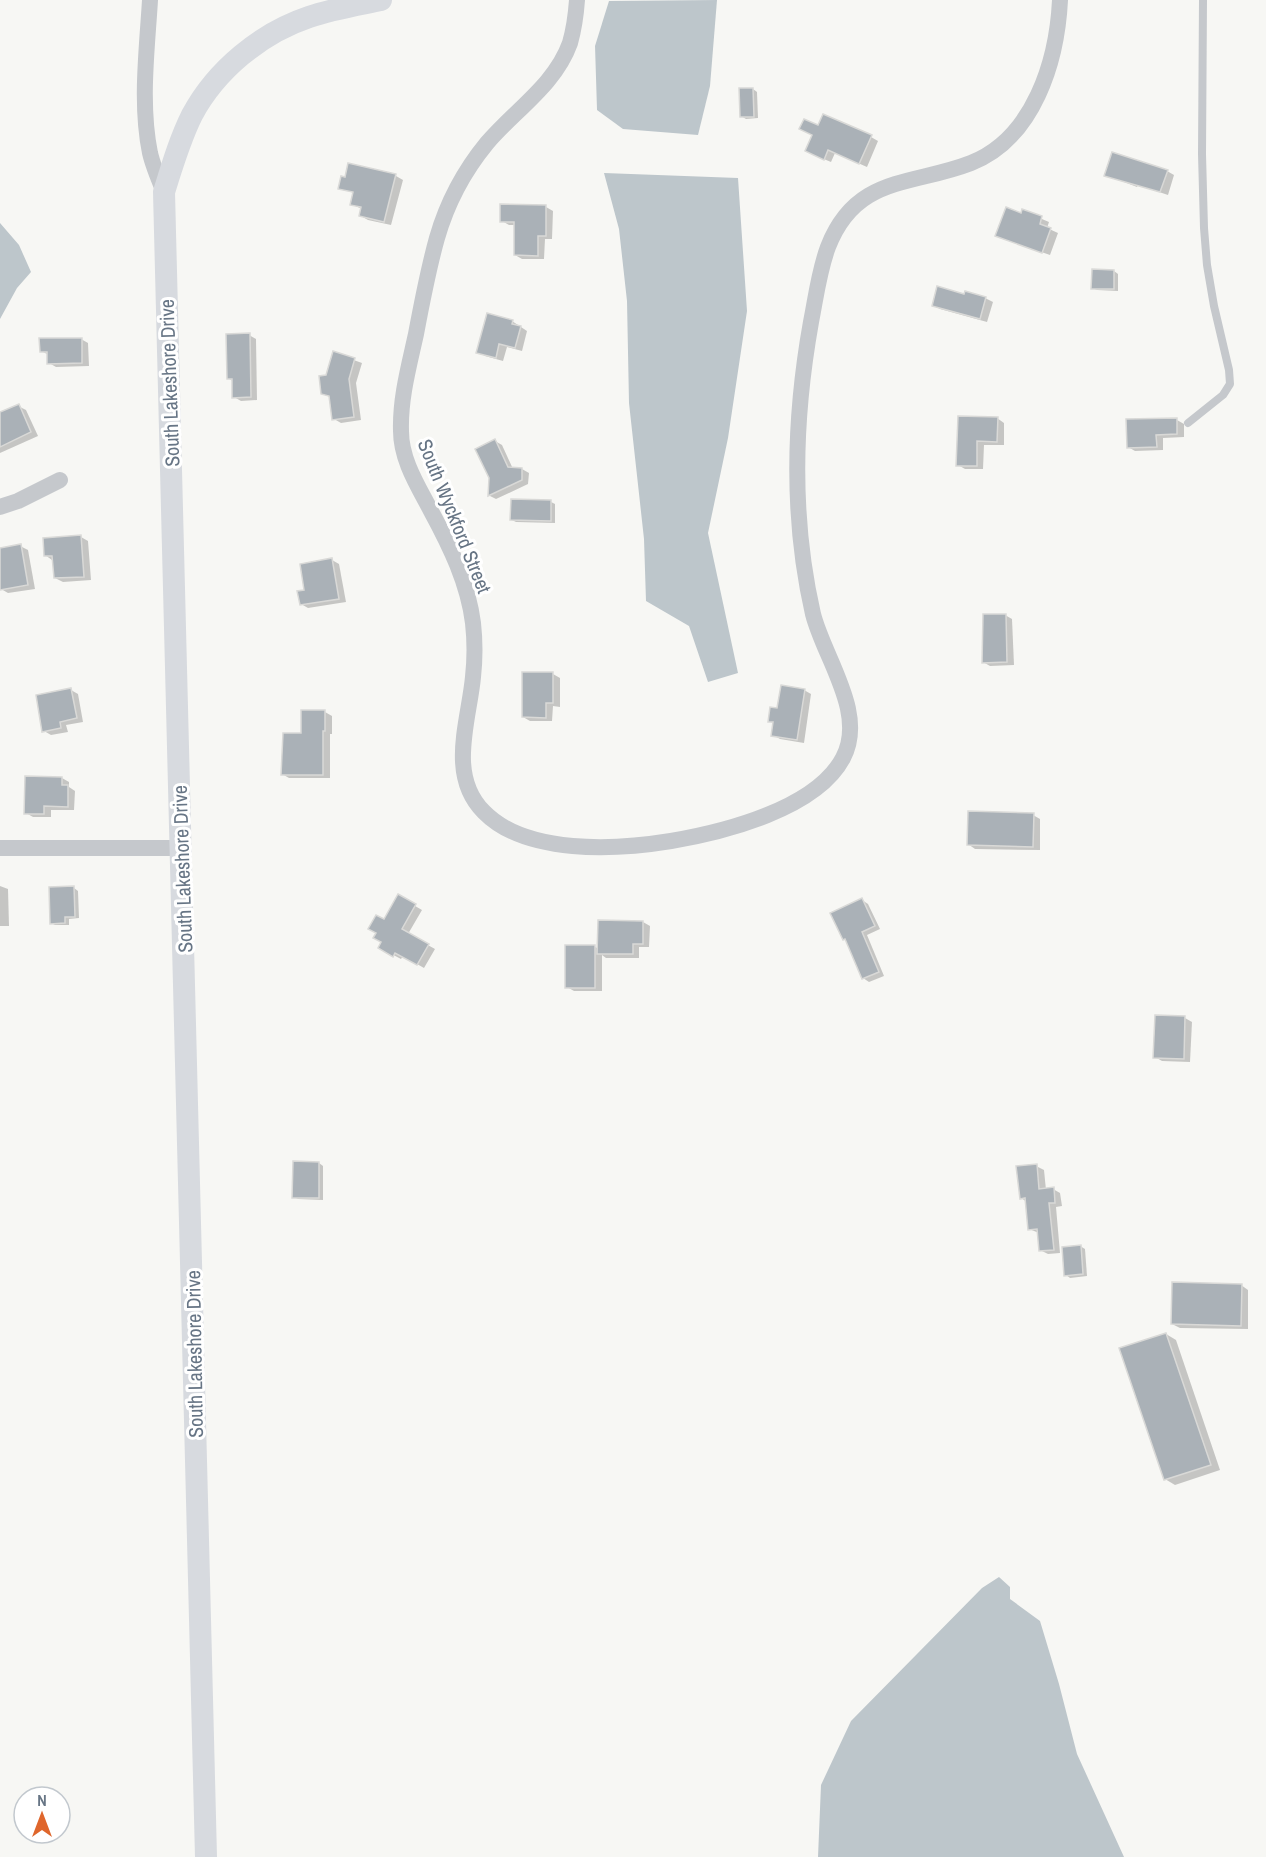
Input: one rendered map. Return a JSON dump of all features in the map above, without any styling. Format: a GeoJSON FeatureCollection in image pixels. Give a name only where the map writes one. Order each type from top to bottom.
{"type":"FeatureCollection","features":[{"type":"Feature","properties":{"kind":"street"},"geometry":{"type":"LineString","coordinates":[[150,0],[146,67],[147,128],[150,154],[164,192]]}},
{"type":"Feature","properties":{"kind":"street","name":"South Lakeshore Drive"},"geometry":{"type":"LineString","coordinates":[[206,1857],[164,192],[192,115],[210,87],[235,61],[259,42],[296,22],[324,12],[381,0]]}},
{"type":"Feature","properties":{"kind":"street","name":"South Wyckford Street"},"geometry":{"type":"LineString","coordinates":[[577,0],[569,46],[559,64],[548,80],[485,146],[460,180],[445,214],[431,262],[408,370],[401,431],[402,448],[409,468],[453,555],[469,600],[475,658],[462,748],[462,766],[472,797],[483,812],[501,826],[540,841],[572,846],[612,846],[671,841],[732,828],[765,816],[806,795],[825,782],[842,762],[849,744],[848,708],[813,614],[802,550],[797,491],[806,348],[826,254],[832,238],[844,219],[859,203],[879,189],[970,163],[993,151],[1012,133],[1036,99],[1046,77],[1059,18],[1060,0]]}},
{"type":"Feature","properties":{"kind":"street"},"geometry":{"type":"LineString","coordinates":[[0,507],[18,501],[60,480]]}},
{"type":"Feature","properties":{"kind":"street"},"geometry":{"type":"LineString","coordinates":[[0,848],[182,848]]}},
{"type":"Feature","properties":{"kind":"lane"},"geometry":{"type":"LineString","coordinates":[[1188,423],[1222,395],[1230,384],[1207,265],[1204,228],[1203,0]]}},
{"type":"Feature","properties":{"kind":"shaded area"},"geometry":{"type":"Polygon","coordinates":[[[717,0],[710,86],[698,135],[623,129],[597,110],[595,46],[609,1],[717,0]]]}},
{"type":"Feature","properties":{"kind":"shaded area"},"geometry":{"type":"Polygon","coordinates":[[[604,173],[738,178],[747,311],[728,438],[708,533],[738,673],[708,682],[689,626],[646,601],[644,539],[629,403],[627,301],[619,229],[604,173]]]}},
{"type":"Feature","properties":{"kind":"shaded area"},"geometry":{"type":"Polygon","coordinates":[[[0,223],[19,245],[31,272],[17,288],[0,319],[0,223]]]}},
{"type":"Feature","properties":{"kind":"shaded area"},"geometry":{"type":"Polygon","coordinates":[[[999,1577],[1010,1587],[1010,1599],[1040,1621],[1077,1754],[1124,1857],[818,1857],[821,1785],[851,1721],[982,1588],[999,1577]]]}},
{"type":"Feature","properties":{"kind":"building"},"geometry":{"type":"Polygon","coordinates":[[[739,88],[753,88],[754,117],[740,117],[739,88]]]}},
{"type":"Feature","properties":{"kind":"building"},"geometry":{"type":"Polygon","coordinates":[[[823,114],[872,135],[859,164],[828,150],[824,160],[805,151],[812,135],[799,129],[804,119],[818,125],[823,114]]]}},
{"type":"Feature","properties":{"kind":"building"},"geometry":{"type":"Polygon","coordinates":[[[1112,152],[1168,170],[1160,192],[1104,176],[1112,152]]]}},
{"type":"Feature","properties":{"kind":"building"},"geometry":{"type":"Polygon","coordinates":[[[348,163],[396,174],[384,222],[359,216],[361,207],[350,205],[353,192],[338,189],[341,176],[345,177],[348,163]]]}},
{"type":"Feature","properties":{"kind":"building"},"geometry":{"type":"Polygon","coordinates":[[[500,204],[546,205],[546,236],[538,236],[538,256],[514,255],[514,222],[500,222],[500,204]]]}},
{"type":"Feature","properties":{"kind":"building"},"geometry":{"type":"Polygon","coordinates":[[[1006,207],[1021,213],[1022,209],[1042,216],[1040,224],[1051,228],[1042,253],[995,236],[1006,207]]]}},
{"type":"Feature","properties":{"kind":"building"},"geometry":{"type":"Polygon","coordinates":[[[1092,269],[1114,270],[1114,289],[1091,289],[1092,269]]]}},
{"type":"Feature","properties":{"kind":"building"},"geometry":{"type":"Polygon","coordinates":[[[937,286],[964,294],[965,291],[986,297],[980,319],[932,306],[937,286]]]}},
{"type":"Feature","properties":{"kind":"building"},"geometry":{"type":"Polygon","coordinates":[[[487,313],[513,320],[512,324],[521,326],[515,348],[499,344],[496,358],[476,353],[487,313]]]}},
{"type":"Feature","properties":{"kind":"building"},"geometry":{"type":"Polygon","coordinates":[[[250,333],[251,397],[232,398],[232,379],[227,379],[226,334],[250,333]]]}},
{"type":"Feature","properties":{"kind":"building"},"geometry":{"type":"Polygon","coordinates":[[[39,338],[82,338],[82,363],[47,364],[47,352],[40,352],[39,338]]]}},
{"type":"Feature","properties":{"kind":"building"},"geometry":{"type":"Polygon","coordinates":[[[333,351],[355,358],[349,379],[354,417],[332,420],[329,396],[321,394],[319,376],[326,375],[333,351]]]}},
{"type":"Feature","properties":{"kind":"building"},"geometry":{"type":"Polygon","coordinates":[[[19,404],[31,432],[0,447],[0,412],[19,404]]]}},
{"type":"Feature","properties":{"kind":"building"},"geometry":{"type":"Polygon","coordinates":[[[958,416],[998,417],[997,442],[977,441],[977,466],[956,466],[958,416]]]}},
{"type":"Feature","properties":{"kind":"building"},"geometry":{"type":"Polygon","coordinates":[[[1177,418],[1177,434],[1156,435],[1157,447],[1127,448],[1126,419],[1177,418]]]}},
{"type":"Feature","properties":{"kind":"building"},"geometry":{"type":"Polygon","coordinates":[[[495,439],[508,467],[522,468],[522,480],[488,496],[489,478],[475,449],[495,439]]]}},
{"type":"Feature","properties":{"kind":"building"},"geometry":{"type":"Polygon","coordinates":[[[511,499],[551,500],[551,521],[510,520],[511,499]]]}},
{"type":"Feature","properties":{"kind":"building"},"geometry":{"type":"Polygon","coordinates":[[[81,535],[84,577],[54,578],[52,556],[44,556],[43,538],[81,535]]]}},
{"type":"Feature","properties":{"kind":"building"},"geometry":{"type":"Polygon","coordinates":[[[21,544],[28,585],[0,590],[0,548],[21,544]]]}},
{"type":"Feature","properties":{"kind":"building"},"geometry":{"type":"Polygon","coordinates":[[[332,558],[339,599],[300,605],[297,591],[304,590],[300,564],[332,558]]]}},
{"type":"Feature","properties":{"kind":"building"},"geometry":{"type":"Polygon","coordinates":[[[983,614],[1006,614],[1007,662],[982,663],[983,614]]]}},
{"type":"Feature","properties":{"kind":"building"},"geometry":{"type":"Polygon","coordinates":[[[522,672],[553,672],[553,703],[546,703],[546,718],[522,717],[522,672]]]}},
{"type":"Feature","properties":{"kind":"building"},"geometry":{"type":"Polygon","coordinates":[[[781,685],[805,689],[797,740],[771,736],[773,722],[768,722],[770,707],[777,708],[781,685]]]}},
{"type":"Feature","properties":{"kind":"building"},"geometry":{"type":"Polygon","coordinates":[[[71,688],[77,718],[60,722],[61,728],[42,732],[36,695],[71,688]]]}},
{"type":"Feature","properties":{"kind":"building"},"geometry":{"type":"Polygon","coordinates":[[[301,710],[325,710],[323,775],[281,775],[283,733],[301,733],[301,710]]]}},
{"type":"Feature","properties":{"kind":"building"},"geometry":{"type":"Polygon","coordinates":[[[25,776],[62,777],[62,785],[68,785],[68,807],[44,806],[44,814],[24,814],[25,776]]]}},
{"type":"Feature","properties":{"kind":"building"},"geometry":{"type":"Polygon","coordinates":[[[968,811],[1034,813],[1033,847],[967,845],[968,811]]]}},
{"type":"Feature","properties":{"kind":"building"},"geometry":{"type":"Polygon","coordinates":[[[74,886],[75,917],[65,917],[65,923],[50,924],[49,887],[74,886]]]}},
{"type":"Feature","properties":{"kind":"building"},"geometry":{"type":"Polygon","coordinates":[[[398,894],[416,904],[402,929],[429,944],[417,965],[395,953],[393,957],[378,948],[381,942],[373,938],[376,933],[368,929],[376,915],[384,919],[398,894]]]}},
{"type":"Feature","properties":{"kind":"building"},"geometry":{"type":"Polygon","coordinates":[[[862,898],[875,926],[862,932],[879,972],[862,979],[845,939],[843,940],[830,913],[862,898]]]}},
{"type":"Feature","properties":{"kind":"building"},"geometry":{"type":"Polygon","coordinates":[[[598,920],[643,921],[643,944],[633,944],[633,954],[597,954],[598,920]]]}},
{"type":"Feature","properties":{"kind":"building"},"geometry":{"type":"Polygon","coordinates":[[[565,945],[595,945],[595,988],[565,988],[565,945]]]}},
{"type":"Feature","properties":{"kind":"building"},"geometry":{"type":"Polygon","coordinates":[[[1155,1015],[1185,1016],[1184,1059],[1153,1058],[1155,1015]]]}},
{"type":"Feature","properties":{"kind":"building"},"geometry":{"type":"Polygon","coordinates":[[[293,1161],[319,1162],[319,1198],[292,1198],[293,1161]]]}},
{"type":"Feature","properties":{"kind":"building"},"geometry":{"type":"Polygon","coordinates":[[[1037,1164],[1039,1189],[1054,1187],[1055,1203],[1049,1203],[1054,1250],[1039,1251],[1037,1229],[1028,1230],[1025,1198],[1020,1199],[1016,1166],[1037,1164]]]}},
{"type":"Feature","properties":{"kind":"building"},"geometry":{"type":"Polygon","coordinates":[[[1081,1245],[1083,1274],[1064,1276],[1062,1247],[1081,1245]]]}},
{"type":"Feature","properties":{"kind":"building"},"geometry":{"type":"Polygon","coordinates":[[[1172,1282],[1242,1284],[1241,1326],[1171,1324],[1172,1282]]]}},
{"type":"Feature","properties":{"kind":"building"},"geometry":{"type":"Polygon","coordinates":[[[1166,1333],[1211,1465],[1164,1480],[1119,1348],[1166,1333]]]}}]}
